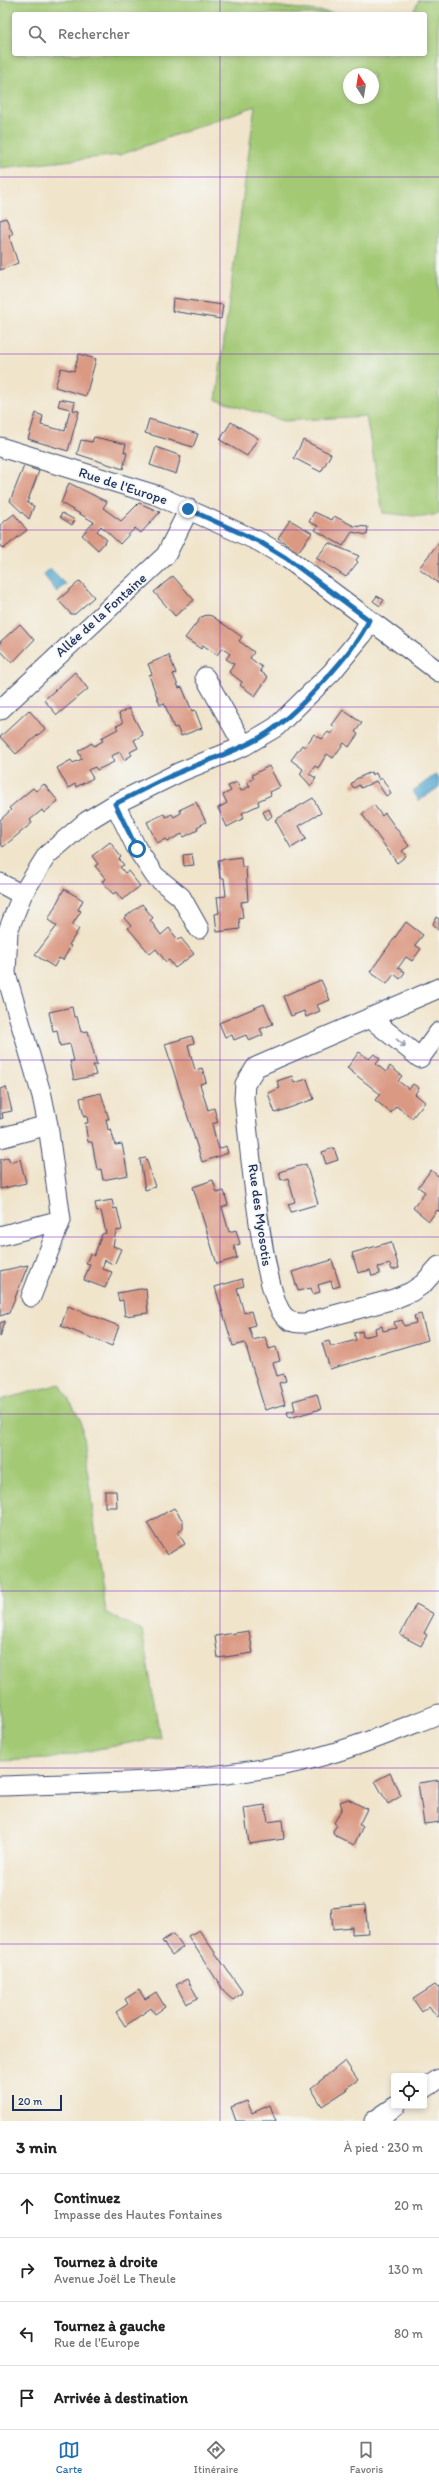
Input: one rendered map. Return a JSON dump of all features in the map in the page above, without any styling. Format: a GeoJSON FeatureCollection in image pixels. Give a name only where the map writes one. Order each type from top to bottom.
{"type":"FeatureCollection","features":[{"type":"Feature","properties":{"kind":"street","name":"Rue de l'Europe"},"geometry":{"type":"LineString","coordinates":[[0,447],[156,495],[260,542],[286,558],[439,672]]}},
{"type":"Feature","properties":{"kind":"street","name":"Allée de la Fontaine"},"geometry":{"type":"LineString","coordinates":[[0,710],[166,555],[188,509]]}},
{"type":"Feature","properties":{"kind":"street"},"geometry":{"type":"LineString","coordinates":[[31,1297],[61,1220],[48,1125],[6,974],[8,931],[22,895],[47,855],[66,837],[115,804],[180,772],[244,746],[276,727],[332,672],[363,634],[369,620]]}},
{"type":"Feature","properties":{"kind":"street"},"geometry":{"type":"LineString","coordinates":[[205,677],[244,746]]}},
{"type":"Feature","properties":{"kind":"street"},"geometry":{"type":"LineString","coordinates":[[115,804],[137,849],[155,876],[180,897],[199,929]]}},
{"type":"Feature","properties":{"kind":"street"},"geometry":{"type":"LineString","coordinates":[[0,883],[22,895]]}},
{"type":"Feature","properties":{"kind":"street","name":"Rue des Myosotis"},"geometry":{"type":"LineString","coordinates":[[439,988],[256,1067],[245,1084],[244,1098],[267,1269],[280,1311],[293,1323],[305,1323],[394,1299],[423,1284],[439,1266]]}},
{"type":"Feature","properties":{"kind":"street"},"geometry":{"type":"LineString","coordinates":[[370,1018],[420,1058],[439,1032]]}},
{"type":"Feature","properties":{"kind":"street"},"geometry":{"type":"LineString","coordinates":[[0,1138],[48,1125]]}},
{"type":"Feature","properties":{"kind":"street"},"geometry":{"type":"LineString","coordinates":[[0,1236],[61,1220]]}},
{"type":"Feature","properties":{"kind":"street"},"geometry":{"type":"LineString","coordinates":[[0,1786],[154,1780],[258,1770],[333,1753],[439,1714]]}},
{"type":"Feature","properties":{"kind":"street"},"geometry":{"type":"LineString","coordinates":[[427,2087],[439,2079]]}},
{"type":"Feature","properties":{"kind":"street"},"geometry":{"type":"LineString","coordinates":[[374,2121],[392,2109]]}},
{"type":"Feature","properties":{"kind":"green space"},"geometry":{"type":"Polygon","coordinates":[[[0,0],[220,0],[328,12],[12,12],[12,56],[427,56],[427,12],[413,12],[419,0],[439,0],[439,514],[423,517],[383,513],[366,416],[284,421],[216,400],[255,106],[120,155],[0,168],[0,0]]]}},
{"type":"Feature","properties":{"kind":"green space"},"geometry":{"type":"Polygon","coordinates":[[[60,1384],[81,1421],[106,1613],[142,1630],[160,1737],[47,1759],[0,1761],[0,1400],[60,1384]]]}},
{"type":"Feature","properties":{"kind":"water"},"geometry":{"type":"Polygon","coordinates":[[[50,568],[66,584],[57,592],[43,574],[50,568]]]}},
{"type":"Feature","properties":{"kind":"water"},"geometry":{"type":"Polygon","coordinates":[[[436,774],[439,778],[439,787],[419,801],[413,791],[436,774]]]}},
{"type":"Feature","properties":{"kind":"building"},"geometry":{"type":"Polygon","coordinates":[[[6,218],[13,234],[9,236],[18,263],[0,270],[0,220],[6,218]]]}},
{"type":"Feature","properties":{"kind":"building"},"geometry":{"type":"Polygon","coordinates":[[[173,298],[223,305],[221,319],[172,311],[173,298]]]}},
{"type":"Feature","properties":{"kind":"building"},"geometry":{"type":"Polygon","coordinates":[[[79,354],[96,359],[86,396],[55,387],[61,368],[74,371],[79,354]]]}},
{"type":"Feature","properties":{"kind":"building"},"geometry":{"type":"Polygon","coordinates":[[[60,399],[75,402],[73,410],[79,411],[68,451],[28,439],[36,413],[43,416],[41,425],[65,431],[70,409],[58,406],[60,399]]]}},
{"type":"Feature","properties":{"kind":"building"},"geometry":{"type":"Polygon","coordinates":[[[149,419],[198,434],[193,447],[145,433],[149,419]]]}},
{"type":"Feature","properties":{"kind":"building"},"geometry":{"type":"Polygon","coordinates":[[[231,422],[258,438],[247,456],[220,440],[231,422]]]}},
{"type":"Feature","properties":{"kind":"building"},"geometry":{"type":"Polygon","coordinates":[[[94,437],[126,444],[124,452],[127,453],[123,469],[77,454],[81,440],[92,442],[94,437]]]}},
{"type":"Feature","properties":{"kind":"building"},"geometry":{"type":"Polygon","coordinates":[[[303,440],[331,454],[321,472],[294,458],[303,440]]]}},
{"type":"Feature","properties":{"kind":"building"},"geometry":{"type":"Polygon","coordinates":[[[156,447],[181,456],[176,474],[150,465],[156,447]]]}},
{"type":"Feature","properties":{"kind":"building"},"geometry":{"type":"Polygon","coordinates":[[[24,466],[39,471],[27,503],[34,506],[29,519],[10,501],[24,466]]]}},
{"type":"Feature","properties":{"kind":"building"},"geometry":{"type":"Polygon","coordinates":[[[69,483],[107,502],[103,508],[121,521],[139,503],[160,512],[141,533],[135,528],[120,544],[101,526],[97,531],[107,540],[98,550],[82,535],[94,522],[61,503],[69,483]]]}},
{"type":"Feature","properties":{"kind":"building"},"geometry":{"type":"Polygon","coordinates":[[[314,512],[332,520],[334,516],[354,526],[368,527],[367,535],[352,532],[343,546],[315,530],[318,526],[309,522],[314,512]]]}},
{"type":"Feature","properties":{"kind":"building"},"geometry":{"type":"Polygon","coordinates":[[[62,513],[75,520],[72,525],[60,517],[62,513]]]}},
{"type":"Feature","properties":{"kind":"building"},"geometry":{"type":"Polygon","coordinates":[[[14,514],[27,530],[3,549],[0,546],[0,525],[14,514]]]}},
{"type":"Feature","properties":{"kind":"building"},"geometry":{"type":"Polygon","coordinates":[[[290,520],[312,533],[298,552],[278,538],[290,520]]]}},
{"type":"Feature","properties":{"kind":"building"},"geometry":{"type":"Polygon","coordinates":[[[439,542],[439,584],[419,568],[439,542]]]}},
{"type":"Feature","properties":{"kind":"building"},"geometry":{"type":"Polygon","coordinates":[[[329,543],[359,556],[356,560],[358,562],[346,577],[316,558],[329,543]]]}},
{"type":"Feature","properties":{"kind":"building"},"geometry":{"type":"Polygon","coordinates":[[[173,576],[194,600],[175,616],[154,592],[173,576]]]}},
{"type":"Feature","properties":{"kind":"building"},"geometry":{"type":"Polygon","coordinates":[[[80,581],[94,597],[75,614],[71,614],[58,600],[80,581]]]}},
{"type":"Feature","properties":{"kind":"building"},"geometry":{"type":"Polygon","coordinates":[[[377,596],[384,600],[380,606],[373,601],[377,596]]]}},
{"type":"Feature","properties":{"kind":"building"},"geometry":{"type":"Polygon","coordinates":[[[207,615],[212,616],[242,637],[239,641],[254,652],[250,658],[262,667],[260,671],[268,677],[255,696],[240,685],[242,682],[229,672],[234,664],[226,659],[230,654],[222,648],[217,655],[203,645],[201,649],[185,638],[201,617],[207,615]]]}},
{"type":"Feature","properties":{"kind":"building"},"geometry":{"type":"Polygon","coordinates":[[[20,624],[34,640],[12,663],[0,650],[0,642],[20,624]]]}},
{"type":"Feature","properties":{"kind":"building"},"geometry":{"type":"Polygon","coordinates":[[[169,655],[176,673],[173,674],[179,688],[182,687],[192,711],[195,710],[202,728],[181,736],[177,727],[174,728],[164,703],[160,705],[149,675],[152,674],[148,664],[169,655]]]}},
{"type":"Feature","properties":{"kind":"building"},"geometry":{"type":"Polygon","coordinates":[[[75,672],[88,689],[57,715],[44,700],[75,672]]]}},
{"type":"Feature","properties":{"kind":"building"},"geometry":{"type":"Polygon","coordinates":[[[129,708],[143,735],[134,740],[138,748],[130,752],[132,755],[124,760],[120,752],[111,756],[114,762],[97,770],[95,767],[88,770],[93,778],[76,787],[75,784],[68,788],[57,768],[71,760],[73,763],[82,759],[78,751],[92,743],[94,746],[103,741],[101,738],[118,729],[116,726],[123,723],[119,714],[129,708]]]}},
{"type":"Feature","properties":{"kind":"building"},"geometry":{"type":"Polygon","coordinates":[[[29,710],[45,729],[16,754],[0,737],[29,710]]]}},
{"type":"Feature","properties":{"kind":"building"},"geometry":{"type":"Polygon","coordinates":[[[343,710],[362,723],[355,732],[358,734],[349,747],[344,743],[333,758],[327,754],[318,768],[315,766],[309,774],[316,778],[311,786],[300,774],[303,769],[291,760],[302,745],[305,747],[314,734],[322,739],[328,732],[331,734],[336,728],[332,725],[343,710]]]}},
{"type":"Feature","properties":{"kind":"building"},"geometry":{"type":"Polygon","coordinates":[[[269,766],[280,787],[270,792],[271,795],[258,801],[259,805],[242,813],[244,818],[227,827],[218,808],[227,803],[223,795],[231,791],[228,786],[237,782],[241,791],[250,786],[247,782],[254,778],[252,775],[269,766]]]}},
{"type":"Feature","properties":{"kind":"building"},"geometry":{"type":"Polygon","coordinates":[[[371,772],[372,775],[376,773],[379,780],[382,778],[391,793],[386,796],[376,781],[361,788],[359,785],[354,788],[351,784],[356,779],[371,772]]]}},
{"type":"Feature","properties":{"kind":"building"},"geometry":{"type":"Polygon","coordinates":[[[44,784],[58,801],[44,813],[42,810],[30,820],[32,823],[3,847],[0,843],[0,820],[11,810],[9,808],[33,788],[36,791],[44,784]]]}},
{"type":"Feature","properties":{"kind":"building"},"geometry":{"type":"Polygon","coordinates":[[[313,798],[321,813],[299,826],[306,839],[291,848],[275,820],[313,798]]]}},
{"type":"Feature","properties":{"kind":"building"},"geometry":{"type":"Polygon","coordinates":[[[196,802],[206,822],[197,827],[198,830],[184,837],[182,834],[168,841],[166,839],[157,843],[147,822],[164,814],[166,817],[172,814],[174,817],[181,813],[179,810],[196,802]]]}},
{"type":"Feature","properties":{"kind":"building"},"geometry":{"type":"Polygon","coordinates":[[[374,805],[382,816],[385,813],[409,846],[402,851],[406,856],[397,863],[362,814],[374,805]]]}},
{"type":"Feature","properties":{"kind":"building"},"geometry":{"type":"Polygon","coordinates":[[[269,809],[272,816],[267,820],[263,812],[269,809]]]}},
{"type":"Feature","properties":{"kind":"building"},"geometry":{"type":"Polygon","coordinates":[[[110,842],[121,857],[119,859],[124,865],[120,867],[125,873],[128,871],[140,886],[122,900],[116,892],[113,894],[102,881],[106,879],[95,866],[98,864],[92,856],[110,842]]]}},
{"type":"Feature","properties":{"kind":"building"},"geometry":{"type":"Polygon","coordinates":[[[192,854],[194,865],[184,866],[183,855],[192,854]]]}},
{"type":"Feature","properties":{"kind":"building"},"geometry":{"type":"Polygon","coordinates":[[[241,857],[242,867],[246,867],[248,901],[241,902],[243,918],[239,919],[240,929],[217,932],[215,914],[219,913],[217,897],[226,896],[224,878],[220,878],[218,860],[241,857]]]}},
{"type":"Feature","properties":{"kind":"building"},"geometry":{"type":"Polygon","coordinates":[[[64,889],[83,900],[78,910],[81,911],[72,925],[79,929],[69,945],[71,946],[63,960],[59,958],[54,967],[35,955],[57,926],[48,920],[64,889]]]}},
{"type":"Feature","properties":{"kind":"building"},"geometry":{"type":"Polygon","coordinates":[[[142,904],[153,918],[150,920],[161,935],[169,928],[178,940],[181,938],[194,954],[175,968],[169,960],[166,962],[156,949],[150,954],[128,928],[131,926],[124,918],[142,904]]]}},
{"type":"Feature","properties":{"kind":"building"},"geometry":{"type":"Polygon","coordinates":[[[436,917],[439,919],[439,931],[433,924],[436,917]]]}},
{"type":"Feature","properties":{"kind":"building"},"geometry":{"type":"Polygon","coordinates":[[[406,922],[423,935],[415,945],[421,949],[412,961],[406,957],[398,968],[405,972],[400,979],[394,974],[387,984],[370,972],[406,922]]]}},
{"type":"Feature","properties":{"kind":"building"},"geometry":{"type":"Polygon","coordinates":[[[321,980],[330,1000],[317,1005],[320,1011],[306,1017],[304,1011],[291,1016],[283,996],[321,980]]]}},
{"type":"Feature","properties":{"kind":"building"},"geometry":{"type":"Polygon","coordinates":[[[264,1004],[273,1024],[260,1029],[263,1035],[249,1041],[246,1035],[234,1040],[232,1035],[225,1037],[219,1023],[264,1004]]]}},
{"type":"Feature","properties":{"kind":"building"},"geometry":{"type":"Polygon","coordinates":[[[72,1007],[74,1017],[77,1017],[81,1032],[88,1031],[97,1065],[93,1065],[96,1075],[74,1080],[70,1061],[74,1061],[70,1044],[60,1046],[57,1030],[53,1031],[49,1012],[72,1007]]]}},
{"type":"Feature","properties":{"kind":"building"},"geometry":{"type":"Polygon","coordinates":[[[192,1036],[194,1043],[188,1045],[195,1070],[202,1068],[204,1074],[206,1082],[200,1084],[208,1110],[214,1108],[218,1122],[212,1124],[219,1149],[226,1146],[228,1153],[202,1162],[165,1044],[192,1036]]]}},
{"type":"Feature","properties":{"kind":"building"},"geometry":{"type":"Polygon","coordinates":[[[359,1052],[369,1059],[374,1054],[380,1059],[376,1064],[386,1072],[390,1066],[402,1076],[398,1081],[409,1089],[413,1084],[419,1088],[415,1094],[425,1102],[412,1118],[396,1106],[391,1113],[375,1100],[380,1094],[347,1068],[359,1052]]]}},
{"type":"Feature","properties":{"kind":"building"},"geometry":{"type":"Polygon","coordinates":[[[292,1076],[294,1083],[307,1079],[314,1099],[275,1113],[268,1093],[280,1088],[277,1081],[292,1076]]]}},
{"type":"Feature","properties":{"kind":"building"},"geometry":{"type":"Polygon","coordinates":[[[6,1087],[12,1111],[2,1113],[3,1118],[0,1119],[0,1089],[6,1087]]]}},
{"type":"Feature","properties":{"kind":"building"},"geometry":{"type":"Polygon","coordinates":[[[101,1093],[109,1119],[106,1119],[108,1130],[111,1129],[115,1145],[122,1144],[128,1175],[103,1180],[101,1169],[97,1170],[92,1142],[88,1142],[85,1123],[88,1123],[87,1116],[84,1117],[80,1098],[101,1093]]]}},
{"type":"Feature","properties":{"kind":"building"},"geometry":{"type":"Polygon","coordinates":[[[334,1148],[338,1160],[326,1164],[322,1152],[334,1148]]]}},
{"type":"Feature","properties":{"kind":"building"},"geometry":{"type":"Polygon","coordinates":[[[8,1157],[10,1162],[20,1159],[26,1183],[0,1189],[0,1160],[8,1157]]]}},
{"type":"Feature","properties":{"kind":"building"},"geometry":{"type":"Polygon","coordinates":[[[146,1158],[155,1187],[145,1190],[140,1159],[146,1158]]]}},
{"type":"Feature","properties":{"kind":"building"},"geometry":{"type":"Polygon","coordinates":[[[306,1164],[318,1204],[291,1212],[288,1204],[295,1202],[288,1178],[281,1180],[279,1172],[306,1164]]]}},
{"type":"Feature","properties":{"kind":"building"},"geometry":{"type":"Polygon","coordinates":[[[431,1170],[438,1176],[439,1174],[439,1212],[437,1210],[429,1221],[413,1208],[425,1192],[418,1187],[431,1170]]]}},
{"type":"Feature","properties":{"kind":"building"},"geometry":{"type":"Polygon","coordinates":[[[213,1180],[217,1193],[224,1191],[228,1205],[222,1207],[229,1232],[236,1230],[240,1244],[234,1246],[237,1258],[217,1264],[193,1187],[213,1180]]]}},
{"type":"Feature","properties":{"kind":"building"},"geometry":{"type":"Polygon","coordinates":[[[112,1200],[114,1209],[117,1208],[122,1230],[116,1231],[113,1246],[121,1249],[114,1265],[105,1260],[102,1269],[112,1272],[105,1288],[84,1280],[90,1264],[86,1263],[90,1254],[94,1256],[102,1234],[106,1233],[101,1211],[97,1212],[95,1203],[112,1200]]]}},
{"type":"Feature","properties":{"kind":"building"},"geometry":{"type":"Polygon","coordinates":[[[391,1242],[399,1268],[392,1270],[390,1264],[378,1267],[380,1274],[372,1276],[370,1270],[358,1273],[352,1253],[391,1242]]]}},
{"type":"Feature","properties":{"kind":"building"},"geometry":{"type":"Polygon","coordinates":[[[332,1260],[340,1286],[333,1288],[331,1281],[318,1285],[320,1292],[313,1294],[311,1288],[298,1291],[292,1272],[332,1260]]]}},
{"type":"Feature","properties":{"kind":"building"},"geometry":{"type":"Polygon","coordinates":[[[28,1265],[9,1313],[0,1316],[0,1271],[28,1265]]]}},
{"type":"Feature","properties":{"kind":"building"},"geometry":{"type":"Polygon","coordinates":[[[242,1279],[244,1286],[237,1288],[244,1313],[251,1311],[255,1325],[249,1327],[253,1340],[265,1337],[269,1349],[276,1347],[280,1361],[273,1363],[277,1376],[284,1374],[286,1381],[279,1383],[285,1404],[265,1410],[245,1343],[233,1346],[215,1287],[242,1279]]]}},
{"type":"Feature","properties":{"kind":"building"},"geometry":{"type":"Polygon","coordinates":[[[146,1288],[148,1313],[125,1316],[123,1300],[119,1301],[117,1293],[146,1288]]]}},
{"type":"Feature","properties":{"kind":"building"},"geometry":{"type":"Polygon","coordinates":[[[68,1306],[119,1326],[112,1346],[61,1326],[68,1306]]]}},
{"type":"Feature","properties":{"kind":"building"},"geometry":{"type":"Polygon","coordinates":[[[421,1314],[428,1340],[330,1369],[322,1343],[329,1341],[331,1347],[356,1340],[354,1333],[362,1331],[363,1337],[376,1334],[375,1328],[382,1326],[383,1331],[396,1328],[394,1322],[402,1320],[404,1326],[416,1323],[414,1316],[421,1314]]]}},
{"type":"Feature","properties":{"kind":"building"},"geometry":{"type":"Polygon","coordinates":[[[5,1321],[0,1337],[0,1323],[5,1321]]]}},
{"type":"Feature","properties":{"kind":"building"},"geometry":{"type":"Polygon","coordinates":[[[317,1394],[321,1409],[289,1418],[287,1412],[295,1410],[293,1401],[317,1394]]]}},
{"type":"Feature","properties":{"kind":"building"},"geometry":{"type":"Polygon","coordinates":[[[105,1491],[116,1491],[117,1507],[105,1507],[105,1491]]]}},
{"type":"Feature","properties":{"kind":"building"},"geometry":{"type":"Polygon","coordinates":[[[174,1508],[183,1521],[183,1529],[178,1532],[185,1544],[167,1555],[147,1523],[174,1508]]]}},
{"type":"Feature","properties":{"kind":"building"},"geometry":{"type":"Polygon","coordinates":[[[416,1604],[434,1614],[424,1633],[427,1635],[421,1646],[400,1635],[416,1604]]]}},
{"type":"Feature","properties":{"kind":"building"},"geometry":{"type":"Polygon","coordinates":[[[249,1631],[253,1653],[218,1658],[215,1636],[249,1631]]]}},
{"type":"Feature","properties":{"kind":"building"},"geometry":{"type":"Polygon","coordinates":[[[390,1773],[401,1796],[388,1804],[375,1781],[390,1773]]]}},
{"type":"Feature","properties":{"kind":"building"},"geometry":{"type":"Polygon","coordinates":[[[439,1780],[439,1822],[424,1824],[418,1783],[439,1780]]]}},
{"type":"Feature","properties":{"kind":"building"},"geometry":{"type":"Polygon","coordinates":[[[348,1799],[367,1809],[359,1825],[363,1826],[354,1845],[334,1835],[333,1831],[337,1825],[334,1823],[342,1808],[340,1802],[348,1799]]]}},
{"type":"Feature","properties":{"kind":"building"},"geometry":{"type":"Polygon","coordinates":[[[265,1805],[268,1822],[282,1820],[284,1839],[249,1844],[244,1808],[265,1805]]]}},
{"type":"Feature","properties":{"kind":"building"},"geometry":{"type":"Polygon","coordinates":[[[365,1905],[368,1933],[352,1934],[352,1927],[333,1929],[331,1908],[365,1905]]]}},
{"type":"Feature","properties":{"kind":"building"},"geometry":{"type":"Polygon","coordinates":[[[199,1930],[242,1991],[241,1994],[233,2000],[226,1994],[188,1936],[199,1930]]]}},
{"type":"Feature","properties":{"kind":"building"},"geometry":{"type":"Polygon","coordinates":[[[173,1934],[183,1947],[172,1955],[162,1941],[173,1934]]]}},
{"type":"Feature","properties":{"kind":"building"},"geometry":{"type":"Polygon","coordinates":[[[187,1979],[198,1998],[186,2004],[176,1985],[187,1979]]]}},
{"type":"Feature","properties":{"kind":"building"},"geometry":{"type":"Polygon","coordinates":[[[435,1985],[437,1987],[439,1986],[439,2016],[437,2017],[429,2006],[422,2012],[413,1999],[435,1985]]]}},
{"type":"Feature","properties":{"kind":"building"},"geometry":{"type":"Polygon","coordinates":[[[139,1990],[145,1999],[156,1992],[165,2007],[155,2014],[151,2008],[125,2026],[116,2012],[128,2004],[125,1999],[139,1990]]]}},
{"type":"Feature","properties":{"kind":"building"},"geometry":{"type":"Polygon","coordinates":[[[345,2061],[358,2080],[346,2088],[347,2090],[322,2106],[311,2088],[345,2061]]]}},
{"type":"Feature","properties":{"kind":"building"},"geometry":{"type":"Polygon","coordinates":[[[247,2101],[252,2113],[270,2105],[276,2121],[236,2121],[231,2107],[247,2101]]]}},
{"type":"Feature","properties":{"kind":"route"},"geometry":{"type":"LineString","coordinates":[[137,849],[115,804],[180,772],[228,754],[262,737],[276,727],[332,672],[363,634],[369,620],[286,558],[260,542],[188,509]]}}]}
